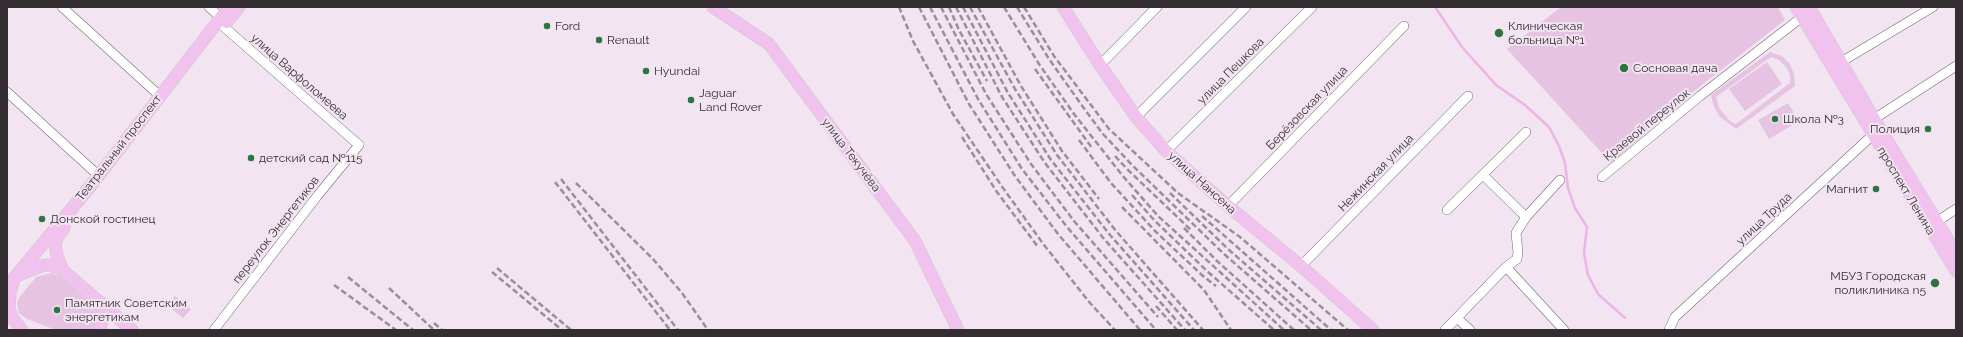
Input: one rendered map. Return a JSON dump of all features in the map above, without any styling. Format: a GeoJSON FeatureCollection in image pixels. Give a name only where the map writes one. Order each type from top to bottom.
{"type":"FeatureCollection","features":[{"type":"Feature","properties":{"kind":"main road","name":"Театральный проспект"},"geometry":{"type":"LineString","coordinates":[[63,270],[56,253],[55,244],[58,236],[222,22],[229,7]]}},
{"type":"Feature","properties":{"kind":"main road","name":"Театральный проспект"},"geometry":{"type":"LineString","coordinates":[[12,280],[99,176],[160,96],[222,22],[239,7]]}},
{"type":"Feature","properties":{"kind":"main road","name":"улица Текучёва"},"geometry":{"type":"LineString","coordinates":[[713,7],[769,44],[915,241],[958,330]]}},
{"type":"Feature","properties":{"kind":"main road","name":"улица Нансена"},"geometry":{"type":"LineString","coordinates":[[1065,8],[1100,65],[1136,117],[1166,151],[1228,206],[1301,266],[1373,330]]}},
{"type":"Feature","properties":{"kind":"main road","name":"проспект Ленина"},"geometry":{"type":"LineString","coordinates":[[1802,10],[1841,62],[1874,119],[1876,132],[1956,253]]}},
{"type":"Feature","properties":{"kind":"main road","name":"проспект Ленина"},"geometry":{"type":"LineString","coordinates":[[1802,10],[1876,132],[1956,271]]}},
{"type":"Feature","properties":{"kind":"main road"},"geometry":{"type":"LineString","coordinates":[[22,330],[13,319],[9,309],[12,280],[45,265],[63,270],[132,330]]}},
{"type":"Feature","properties":{"kind":"main road"},"geometry":{"type":"LineString","coordinates":[[100,330],[103,316],[102,303]]}},
{"type":"Feature","properties":{"kind":"main road"},"geometry":{"type":"LineString","coordinates":[[7,329],[19,330]]}},
{"type":"Feature","properties":{"kind":"street"},"geometry":{"type":"LineString","coordinates":[[62,7],[160,96]]}},
{"type":"Feature","properties":{"kind":"street","name":"улица Варфоломеева"},"geometry":{"type":"LineString","coordinates":[[209,7],[222,22],[359,145]]}},
{"type":"Feature","properties":{"kind":"street"},"geometry":{"type":"LineString","coordinates":[[1100,65],[1157,7]]}},
{"type":"Feature","properties":{"kind":"street"},"geometry":{"type":"LineString","coordinates":[[1136,117],[1246,7]]}},
{"type":"Feature","properties":{"kind":"street","name":"улица Пешкова"},"geometry":{"type":"LineString","coordinates":[[1166,151],[1312,7]]}},
{"type":"Feature","properties":{"kind":"street"},"geometry":{"type":"LineString","coordinates":[[1841,62],[1933,7]]}},
{"type":"Feature","properties":{"kind":"street","name":"Краевой переулок"},"geometry":{"type":"LineString","coordinates":[[1602,177],[1802,10]]}},
{"type":"Feature","properties":{"kind":"street","name":"Берёзовская улица"},"geometry":{"type":"LineString","coordinates":[[1228,206],[1404,26]]}},
{"type":"Feature","properties":{"kind":"street"},"geometry":{"type":"LineString","coordinates":[[1874,119],[1956,66]]}},
{"type":"Feature","properties":{"kind":"street"},"geometry":{"type":"LineString","coordinates":[[7,92],[99,176]]}},
{"type":"Feature","properties":{"kind":"street","name":"Нежинская улица"},"geometry":{"type":"LineString","coordinates":[[1301,266],[1468,96]]}},
{"type":"Feature","properties":{"kind":"street"},"geometry":{"type":"LineString","coordinates":[[1447,210],[1526,132]]}},
{"type":"Feature","properties":{"kind":"street","name":"улица Труда"},"geometry":{"type":"LineString","coordinates":[[1669,330],[1675,317],[1876,132]]}},
{"type":"Feature","properties":{"kind":"street","name":"переулок Энергетиков"},"geometry":{"type":"LineString","coordinates":[[214,330],[318,195],[359,145]]}},
{"type":"Feature","properties":{"kind":"street"},"geometry":{"type":"LineString","coordinates":[[1483,175],[1526,217]]}},
{"type":"Feature","properties":{"kind":"street"},"geometry":{"type":"LineString","coordinates":[[1445,330],[1506,267],[1517,259],[1518,253],[1516,233],[1526,217],[1560,180]]}},
{"type":"Feature","properties":{"kind":"street"},"geometry":{"type":"LineString","coordinates":[[1936,222],[1956,209]]}},
{"type":"Feature","properties":{"kind":"street"},"geometry":{"type":"LineString","coordinates":[[1506,267],[1564,330]]}},
{"type":"Feature","properties":{"kind":"street"},"geometry":{"type":"LineString","coordinates":[[1457,318],[1470,330]]}},
{"type":"Feature","properties":{"kind":"shaded area","name":"Сосновая дача"},"geometry":{"type":"Polygon","coordinates":[[[1561,7],[1778,7],[1785,20],[1698,88],[1611,163],[1507,49],[1561,7]]]}},
{"type":"Feature","properties":{"kind":"shaded area"},"geometry":{"type":"Polygon","coordinates":[[[1770,52],[1782,56],[1790,64],[1794,74],[1795,86],[1736,129],[1719,116],[1713,104],[1711,95],[1770,52]],[[1771,57],[1716,97],[1719,108],[1730,121],[1736,124],[1790,83],[1790,75],[1786,67],[1779,60],[1771,57]]]}},
{"type":"Feature","properties":{"kind":"shaded area"},"geometry":{"type":"Polygon","coordinates":[[[1767,62],[1782,84],[1745,111],[1729,89],[1767,62]]]}},
{"type":"Feature","properties":{"kind":"shaded area"},"geometry":{"type":"Polygon","coordinates":[[[1788,103],[1799,121],[1769,139],[1758,120],[1788,103]]]}},
{"type":"Feature","properties":{"kind":"shaded area"},"geometry":{"type":"Polygon","coordinates":[[[51,273],[60,276],[95,306],[98,311],[95,330],[56,330],[27,319],[19,313],[17,302],[21,295],[36,277],[51,273]]]}},
{"type":"Feature","properties":{"kind":"shaded area"},"geometry":{"type":"Polygon","coordinates":[[[175,296],[191,309],[183,318],[167,305],[175,296]]]}},
{"type":"Feature","properties":{"kind":"waterway"},"geometry":{"type":"LineString","coordinates":[[1435,7],[1462,47],[1496,85],[1525,105],[1549,127],[1559,146],[1565,163],[1568,188],[1575,208],[1587,227],[1584,253],[1588,275],[1598,294],[1625,318]]}},
{"type":"Feature","properties":{"kind":"railway"},"geometry":{"type":"LineString","coordinates":[[899,7],[913,41],[953,114],[1044,245],[1090,303],[1115,330]]}},
{"type":"Feature","properties":{"kind":"railway"},"geometry":{"type":"LineString","coordinates":[[919,7],[969,104],[1015,176],[1058,234],[1140,330]]}},
{"type":"Feature","properties":{"kind":"railway"},"geometry":{"type":"LineString","coordinates":[[930,7],[978,99],[1022,169],[1067,227],[1156,330]]}},
{"type":"Feature","properties":{"kind":"railway"},"geometry":{"type":"LineString","coordinates":[[941,7],[986,94],[1031,164],[1074,221],[1158,317]]}},
{"type":"Feature","properties":{"kind":"railway"},"geometry":{"type":"LineString","coordinates":[[949,7],[959,30],[987,81]]}},
{"type":"Feature","properties":{"kind":"railway"},"geometry":{"type":"LineString","coordinates":[[956,7],[1002,97],[1045,163],[1104,239],[1185,330]]}},
{"type":"Feature","properties":{"kind":"railway"},"geometry":{"type":"LineString","coordinates":[[963,7],[1008,93],[1051,160],[1110,235],[1194,330]]}},
{"type":"Feature","properties":{"kind":"railway"},"geometry":{"type":"LineString","coordinates":[[970,7],[1015,89],[1057,155],[1116,231],[1203,330]]}},
{"type":"Feature","properties":{"kind":"railway"},"geometry":{"type":"LineString","coordinates":[[978,7],[1021,86],[1062,151],[1099,199]]}},
{"type":"Feature","properties":{"kind":"railway"},"geometry":{"type":"LineString","coordinates":[[1004,7],[1039,64],[1074,114],[1122,175],[1158,216],[1284,330]]}},
{"type":"Feature","properties":{"kind":"railway"},"geometry":{"type":"LineString","coordinates":[[1017,7],[1049,59],[1103,134],[1133,166],[1224,254],[1311,330]]}},
{"type":"Feature","properties":{"kind":"railway"},"geometry":{"type":"LineString","coordinates":[[1024,7],[1054,56],[1109,129],[1178,193],[1240,237],[1348,330]]}},
{"type":"Feature","properties":{"kind":"railway"},"geometry":{"type":"LineString","coordinates":[[1035,69],[1092,148]]}},
{"type":"Feature","properties":{"kind":"railway"},"geometry":{"type":"LineString","coordinates":[[962,137],[997,192],[1038,247]]}},
{"type":"Feature","properties":{"kind":"railway"},"geometry":{"type":"LineString","coordinates":[[1079,140],[1111,183],[1155,231],[1203,276],[1216,286]]}},
{"type":"Feature","properties":{"kind":"railway"},"geometry":{"type":"LineString","coordinates":[[1115,156],[1191,230]]}},
{"type":"Feature","properties":{"kind":"railway"},"geometry":{"type":"LineString","coordinates":[[561,179],[678,330]]}},
{"type":"Feature","properties":{"kind":"railway"},"geometry":{"type":"LineString","coordinates":[[555,182],[670,330]]}},
{"type":"Feature","properties":{"kind":"railway"},"geometry":{"type":"LineString","coordinates":[[576,183],[653,259],[682,293],[708,330]]}},
{"type":"Feature","properties":{"kind":"railway"},"geometry":{"type":"LineString","coordinates":[[1170,193],[1228,249],[1321,330]]}},
{"type":"Feature","properties":{"kind":"railway"},"geometry":{"type":"LineString","coordinates":[[1132,195],[1154,220],[1207,271],[1274,330]]}},
{"type":"Feature","properties":{"kind":"railway"},"geometry":{"type":"LineString","coordinates":[[1122,207],[1204,290],[1231,330]]}},
{"type":"Feature","properties":{"kind":"railway"},"geometry":{"type":"LineString","coordinates":[[1202,216],[1331,330]]}},
{"type":"Feature","properties":{"kind":"railway"},"geometry":{"type":"LineString","coordinates":[[1184,228],[1217,261],[1294,330]]}},
{"type":"Feature","properties":{"kind":"railway"},"geometry":{"type":"LineString","coordinates":[[497,268],[571,330]]}},
{"type":"Feature","properties":{"kind":"railway"},"geometry":{"type":"LineString","coordinates":[[492,272],[562,330]]}},
{"type":"Feature","properties":{"kind":"railway"},"geometry":{"type":"LineString","coordinates":[[348,277],[413,330]]}},
{"type":"Feature","properties":{"kind":"railway"},"geometry":{"type":"LineString","coordinates":[[334,285],[396,330]]}},
{"type":"Feature","properties":{"kind":"railway"},"geometry":{"type":"LineString","coordinates":[[389,288],[434,330]]}},
{"type":"Feature","properties":{"kind":"railway"},"geometry":{"type":"LineString","coordinates":[[1156,306],[1177,330]]}},
{"type":"Feature","properties":{"kind":"railway"},"geometry":{"type":"LineString","coordinates":[[434,323],[442,330]]}},
{"type":"Feature","properties":{"kind":"place","name":"Ford"},"geometry":{"type":"Point","coordinates":[547,26]}},
{"type":"Feature","properties":{"kind":"place","name":"Клиническая больница №1"},"geometry":{"type":"Point","coordinates":[1499,33]}},
{"type":"Feature","properties":{"kind":"place","name":"Renault"},"geometry":{"type":"Point","coordinates":[599,40]}},
{"type":"Feature","properties":{"kind":"place","name":"Сосновая дача"},"geometry":{"type":"Point","coordinates":[1624,68]}},
{"type":"Feature","properties":{"kind":"place","name":"Hyundai"},"geometry":{"type":"Point","coordinates":[646,71]}},
{"type":"Feature","properties":{"kind":"place","name":"Jaguar Land Rover"},"geometry":{"type":"Point","coordinates":[691,100]}},
{"type":"Feature","properties":{"kind":"place","name":"Школа №3"},"geometry":{"type":"Point","coordinates":[1775,119]}},
{"type":"Feature","properties":{"kind":"place","name":"Полиция"},"geometry":{"type":"Point","coordinates":[1928,129]}},
{"type":"Feature","properties":{"kind":"place","name":"детский сад №115"},"geometry":{"type":"Point","coordinates":[251,158]}},
{"type":"Feature","properties":{"kind":"place","name":"Магнит"},"geometry":{"type":"Point","coordinates":[1876,189]}},
{"type":"Feature","properties":{"kind":"place","name":"Донской гостинец"},"geometry":{"type":"Point","coordinates":[42,219]}},
{"type":"Feature","properties":{"kind":"place","name":"МБУЗ Городская поликлиника n5"},"geometry":{"type":"Point","coordinates":[1935,283]}},
{"type":"Feature","properties":{"kind":"place","name":"Памятник Советским энергетикам"},"geometry":{"type":"Point","coordinates":[57,310]}}]}
